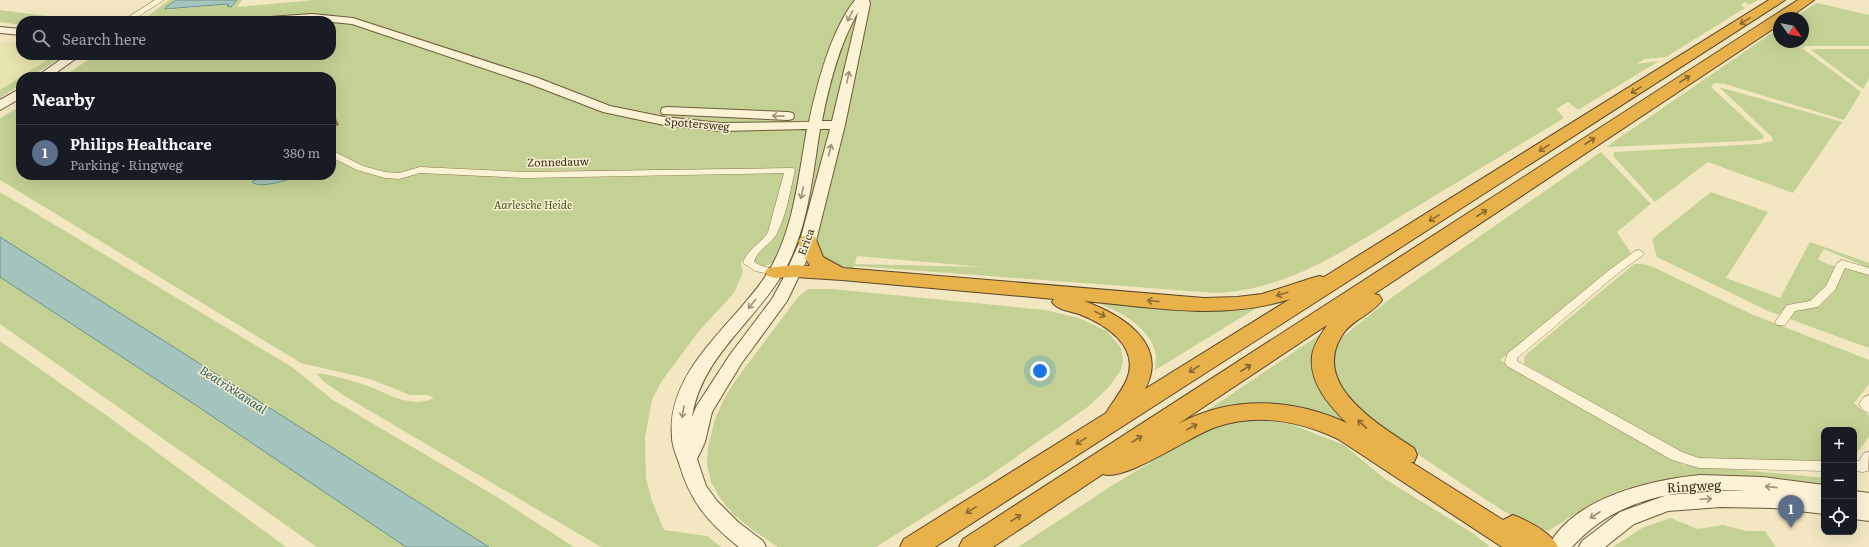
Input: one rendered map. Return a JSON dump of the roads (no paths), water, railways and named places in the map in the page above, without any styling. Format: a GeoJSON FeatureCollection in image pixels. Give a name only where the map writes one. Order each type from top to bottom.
{"type":"FeatureCollection","features":[{"type":"Feature","properties":{"kind":"highway"},"geometry":{"type":"LineString","coordinates":[[913,547],[1778,0]]}},
{"type":"Feature","properties":{"kind":"highway"},"geometry":{"type":"LineString","coordinates":[[972,547],[1806,0]]}},
{"type":"Feature","properties":{"kind":"highway"},"geometry":{"type":"LineString","coordinates":[[808,241],[811,254],[815,260],[842,274]]}},
{"type":"Feature","properties":{"kind":"highway"},"geometry":{"type":"LineString","coordinates":[[1426,250],[1383,292],[1339,324],[1326,344],[1323,354],[1322,369],[1327,384],[1335,398],[1366,428],[1545,547]]}},
{"type":"Feature","properties":{"kind":"highway"},"geometry":{"type":"LineString","coordinates":[[787,273],[842,274],[1204,305],[1237,304],[1264,300],[1345,274]]}},
{"type":"Feature","properties":{"kind":"highway"},"geometry":{"type":"LineString","coordinates":[[787,273],[951,294],[1062,302],[1086,308],[1098,313],[1112,321],[1126,333],[1137,349],[1140,358],[1141,366],[1138,380],[1114,420]]}},
{"type":"Feature","properties":{"kind":"highway"},"geometry":{"type":"LineString","coordinates":[[1057,491],[1158,446],[1210,419],[1233,413],[1274,411],[1309,418],[1346,433],[1498,537],[1523,547]]}},
{"type":"Feature","properties":{"kind":"main road","name":"Erica"},"geometry":{"type":"LineString","coordinates":[[787,273],[786,252],[796,219],[816,121],[830,66],[841,33],[855,6],[861,0]]}},
{"type":"Feature","properties":{"kind":"main road","name":"Erica"},"geometry":{"type":"LineString","coordinates":[[687,459],[695,442],[703,412],[735,360],[779,301],[787,273],[808,241],[839,120],[865,4],[864,0]]}},
{"type":"Feature","properties":{"kind":"main road","name":"Spottersweg"},"geometry":{"type":"LineString","coordinates":[[336,19],[364,24],[561,91],[575,98],[607,109],[664,121],[721,127],[839,120]]}},
{"type":"Feature","properties":{"kind":"main road","name":"Spottersweg"},"geometry":{"type":"LineString","coordinates":[[336,23],[364,24]]}},
{"type":"Feature","properties":{"kind":"main road"},"geometry":{"type":"LineString","coordinates":[[0,24],[16,26]]}},
{"type":"Feature","properties":{"kind":"main road"},"geometry":{"type":"LineString","coordinates":[[0,30],[16,32]]}},
{"type":"Feature","properties":{"kind":"main road"},"geometry":{"type":"LineString","coordinates":[[50,72],[68,60]]}},
{"type":"Feature","properties":{"kind":"main road"},"geometry":{"type":"LineString","coordinates":[[63,72],[80,60]]}},
{"type":"Feature","properties":{"kind":"main road"},"geometry":{"type":"LineString","coordinates":[[0,106],[16,95]]}},
{"type":"Feature","properties":{"kind":"main road"},"geometry":{"type":"LineString","coordinates":[[0,115],[16,105]]}},
{"type":"Feature","properties":{"kind":"main road","name":"Erica"},"geometry":{"type":"LineString","coordinates":[[755,547],[735,532],[712,511],[698,490],[683,451],[681,427],[684,408],[691,386],[704,363],[760,294],[787,273]]}},
{"type":"Feature","properties":{"kind":"main road","name":"Ringweg"},"geometry":{"type":"LineString","coordinates":[[1559,547],[1585,521],[1607,507],[1630,497],[1670,486],[1695,483],[1738,484],[1821,494]]}},
{"type":"Feature","properties":{"kind":"main road","name":"Ringweg"},"geometry":{"type":"LineString","coordinates":[[1590,547],[1627,518],[1667,503],[1734,499],[1773,500],[1821,506]]}},
{"type":"Feature","properties":{"kind":"main road"},"geometry":{"type":"LineString","coordinates":[[1857,500],[1869,502]]}},
{"type":"Feature","properties":{"kind":"main road"},"geometry":{"type":"LineString","coordinates":[[1857,511],[1869,513]]}},
{"type":"Feature","properties":{"kind":"street"},"geometry":{"type":"LineString","coordinates":[[134,16],[160,0]]}},
{"type":"Feature","properties":{"kind":"street"},"geometry":{"type":"LineString","coordinates":[[143,16],[167,0]]}},
{"type":"Feature","properties":{"kind":"street","name":"Zonnedauw"},"geometry":{"type":"LineString","coordinates":[[336,156],[360,168],[385,175],[399,176],[420,170],[525,175],[790,170],[772,232],[766,241],[754,250],[749,257],[748,263],[759,269],[787,273]]}},
{"type":"Feature","properties":{"kind":"street"},"geometry":{"type":"LineString","coordinates":[[1639,253],[1612,273],[1511,357],[1512,363],[1677,456],[1698,463],[1821,466]]}},
{"type":"Feature","properties":{"kind":"street"},"geometry":{"type":"LineString","coordinates":[[1781,322],[1791,308],[1814,304],[1831,288],[1842,263],[1869,272]]}},
{"type":"Feature","properties":{"kind":"street"},"geometry":{"type":"LineString","coordinates":[[1869,400],[1865,404],[1869,408]]}},
{"type":"Feature","properties":{"kind":"street"},"geometry":{"type":"LineString","coordinates":[[1857,466],[1863,467],[1869,457]]}},
{"type":"Feature","properties":{"kind":"water"},"geometry":{"type":"Polygon","coordinates":[[[176,0],[237,0],[231,7],[227,6],[229,5],[227,4],[165,9],[176,0]]]}},
{"type":"Feature","properties":{"kind":"water"},"geometry":{"type":"Polygon","coordinates":[[[255,180],[287,180],[262,185],[252,182],[255,180]]]}},
{"type":"Feature","properties":{"kind":"water","name":"Beatrixkanaal"},"geometry":{"type":"Polygon","coordinates":[[[0,237],[489,547],[406,547],[200,408],[0,277],[0,237]]]}},
{"type":"Feature","properties":{"kind":"place","name":"Philips Healthcare"},"geometry":{"type":"Point","coordinates":[1791,528]}},
{"type":"Feature","properties":{"kind":"park label","name":"Aarlesche Heide"},"geometry":{"type":"Point","coordinates":[533,205]}}]}
